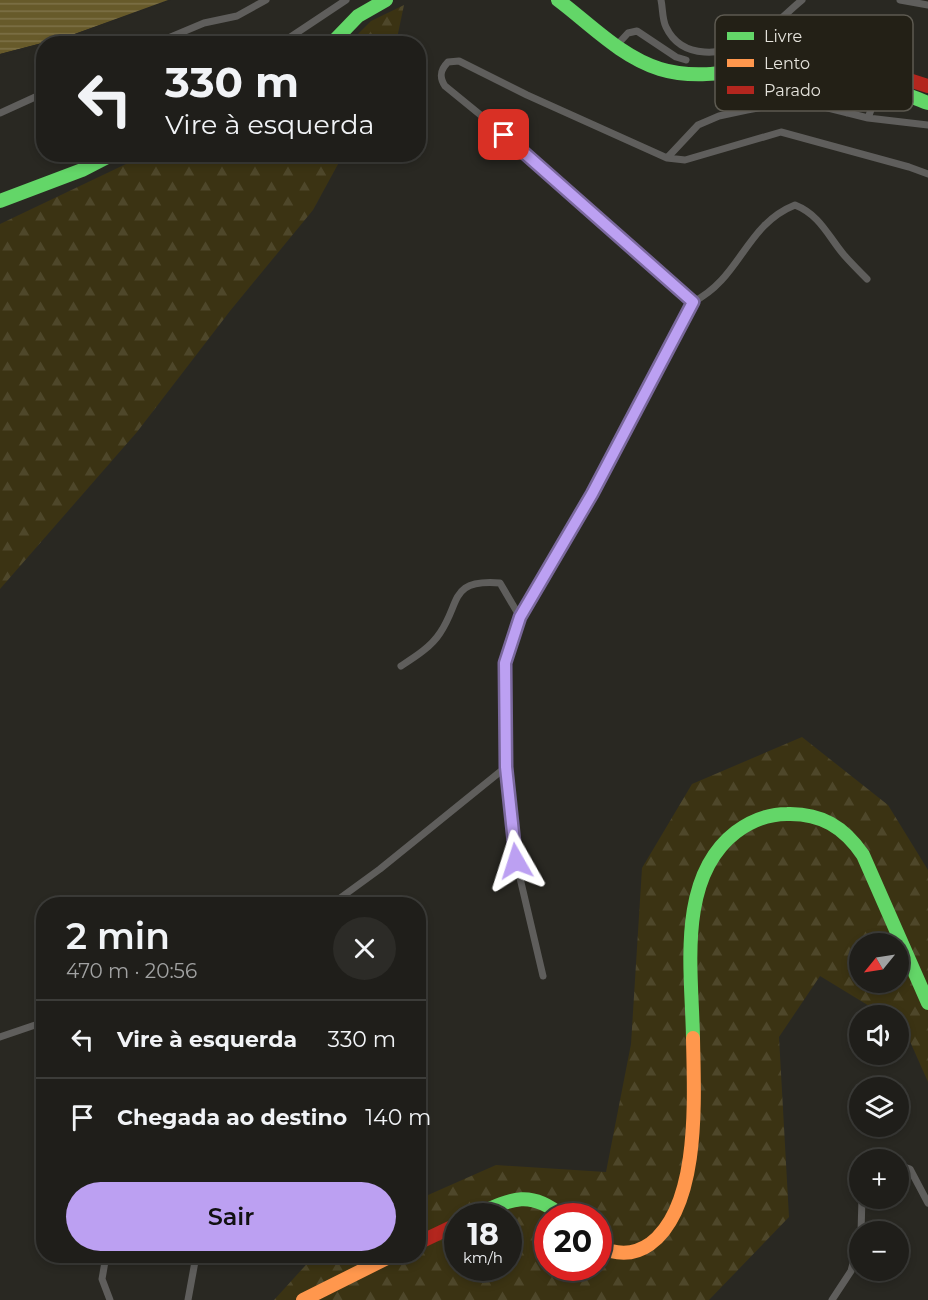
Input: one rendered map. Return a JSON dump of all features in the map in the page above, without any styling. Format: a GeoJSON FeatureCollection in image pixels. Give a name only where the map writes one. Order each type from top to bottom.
{"type":"FeatureCollection","features":[{"type":"Feature","properties":{"kind":"main road"},"geometry":{"type":"LineString","coordinates":[[339,36],[358,16],[386,0]]}},
{"type":"Feature","properties":{"kind":"main road"},"geometry":{"type":"LineString","coordinates":[[558,0],[617,45],[645,62],[671,72],[693,75],[715,73]]}},
{"type":"Feature","properties":{"kind":"main road"},"geometry":{"type":"LineString","coordinates":[[913,81],[928,86]]}},
{"type":"Feature","properties":{"kind":"main road"},"geometry":{"type":"LineString","coordinates":[[913,98],[928,103]]}},
{"type":"Feature","properties":{"kind":"main road"},"geometry":{"type":"LineString","coordinates":[[0,201],[65,177],[96,162]]}},
{"type":"Feature","properties":{"kind":"main road"},"geometry":{"type":"LineString","coordinates":[[612,1252],[640,1251],[660,1239],[673,1220],[692,1139],[695,905],[700,882],[711,860],[723,844],[739,829],[763,818],[793,813],[822,819],[849,834],[862,855],[928,1003]]}},
{"type":"Feature","properties":{"kind":"main road"},"geometry":{"type":"LineString","coordinates":[[502,1203],[530,1197],[545,1203]]}},
{"type":"Feature","properties":{"kind":"main road"},"geometry":{"type":"LineString","coordinates":[[426,1239],[444,1231]]}},
{"type":"Feature","properties":{"kind":"main road"},"geometry":{"type":"LineString","coordinates":[[303,1300],[377,1263]]}},
{"type":"Feature","properties":{"kind":"lane"},"geometry":{"type":"LineString","coordinates":[[173,36],[204,23],[237,16],[266,0]]}},
{"type":"Feature","properties":{"kind":"lane"},"geometry":{"type":"LineString","coordinates":[[292,36],[346,0]]}},
{"type":"Feature","properties":{"kind":"lane"},"geometry":{"type":"LineString","coordinates":[[661,0],[665,25],[672,38],[693,50],[715,52]]}},
{"type":"Feature","properties":{"kind":"lane"},"geometry":{"type":"LineString","coordinates":[[784,15],[802,0]]}},
{"type":"Feature","properties":{"kind":"lane"},"geometry":{"type":"LineString","coordinates":[[900,0],[928,5]]}},
{"type":"Feature","properties":{"kind":"lane"},"geometry":{"type":"LineString","coordinates":[[617,45],[628,33],[637,31],[676,57],[686,60]]}},
{"type":"Feature","properties":{"kind":"lane"},"geometry":{"type":"LineString","coordinates":[[693,302],[521,148],[445,86],[441,80],[442,70],[448,62],[459,61],[527,95],[667,158],[685,160],[781,132],[909,166],[928,174]]}},
{"type":"Feature","properties":{"kind":"lane"},"geometry":{"type":"LineString","coordinates":[[913,88],[928,94]]}},
{"type":"Feature","properties":{"kind":"lane"},"geometry":{"type":"LineString","coordinates":[[0,113],[36,97]]}},
{"type":"Feature","properties":{"kind":"lane"},"geometry":{"type":"LineString","coordinates":[[667,158],[698,125],[719,116],[744,111]]}},
{"type":"Feature","properties":{"kind":"lane"},"geometry":{"type":"LineString","coordinates":[[840,111],[868,118],[928,125]]}},
{"type":"Feature","properties":{"kind":"lane"},"geometry":{"type":"LineString","coordinates":[[868,118],[871,111]]}},
{"type":"Feature","properties":{"kind":"lane"},"geometry":{"type":"LineString","coordinates":[[543,976],[516,861],[506,767],[505,663],[520,617],[592,494],[693,302],[708,295],[727,277],[758,231],[771,218],[778,212],[795,206],[809,211],[844,255],[867,279]]}},
{"type":"Feature","properties":{"kind":"lane"},"geometry":{"type":"LineString","coordinates":[[401,666],[423,651],[440,634],[457,594],[479,582],[500,584],[520,617]]}},
{"type":"Feature","properties":{"kind":"lane"},"geometry":{"type":"LineString","coordinates":[[342,897],[380,869],[506,767]]}},
{"type":"Feature","properties":{"kind":"lane"},"geometry":{"type":"LineString","coordinates":[[0,1037],[36,1025]]}},
{"type":"Feature","properties":{"kind":"lane"},"geometry":{"type":"LineString","coordinates":[[909,1169],[928,1203]]}},
{"type":"Feature","properties":{"kind":"lane"},"geometry":{"type":"LineString","coordinates":[[105,1263],[102,1279],[110,1300]]}},
{"type":"Feature","properties":{"kind":"lane"},"geometry":{"type":"LineString","coordinates":[[188,1300],[194,1263]]}},
{"type":"Feature","properties":{"kind":"lane"},"geometry":{"type":"LineString","coordinates":[[832,1300],[849,1274]]}},
{"type":"Feature","properties":{"kind":"green space"},"geometry":{"type":"Polygon","coordinates":[[[404,5],[397,36],[356,36],[371,21],[404,5]]]}},
{"type":"Feature","properties":{"kind":"green space"},"geometry":{"type":"Polygon","coordinates":[[[130,162],[339,162],[313,210],[230,311],[137,432],[0,589],[0,224],[130,162]]]}},
{"type":"Feature","properties":{"kind":"green space"},"geometry":{"type":"Polygon","coordinates":[[[802,737],[888,805],[928,870],[928,1082],[909,1039],[909,1005],[868,1005],[820,976],[779,1037],[789,1217],[709,1300],[274,1300],[308,1263],[426,1263],[426,1196],[496,1165],[606,1172],[631,1044],[642,868],[692,784],[802,737]]]}},
{"type":"Feature","properties":{"kind":"shaded area"},"geometry":{"type":"Polygon","coordinates":[[[0,0],[168,0],[69,36],[36,36],[36,45],[0,54],[0,0]]]}},
{"type":"Feature","properties":{"kind":"pier"},"geometry":{"type":"Polygon","coordinates":[[[171,0],[78,36],[69,36],[171,0]]]}},
{"type":"Feature","properties":{"kind":"pier"},"geometry":{"type":"Polygon","coordinates":[[[36,45],[0,57],[0,54],[36,45]]]}},
{"type":"Feature","properties":{"kind":"traffic: fast"},"geometry":{"type":"LineString","coordinates":[[339,36],[358,16],[386,0]]}},
{"type":"Feature","properties":{"kind":"traffic: fast"},"geometry":{"type":"LineString","coordinates":[[558,0],[606,39],[646,64],[677,73],[715,74]]}},
{"type":"Feature","properties":{"kind":"traffic: fast"},"geometry":{"type":"LineString","coordinates":[[913,97],[928,103]]}},
{"type":"Feature","properties":{"kind":"traffic: fast"},"geometry":{"type":"LineString","coordinates":[[0,201],[98,162]]}},
{"type":"Feature","properties":{"kind":"traffic: fast"},"geometry":{"type":"LineString","coordinates":[[693,1038],[690,956],[696,900],[704,874],[717,851],[736,832],[754,821],[774,815],[799,814],[821,819],[840,829],[856,845],[863,855],[928,1003]]}},
{"type":"Feature","properties":{"kind":"traffic: fast"},"geometry":{"type":"LineString","coordinates":[[505,1203],[529,1199],[541,1203]]}},
{"type":"Feature","properties":{"kind":"traffic: slow"},"geometry":{"type":"LineString","coordinates":[[612,1251],[624,1253],[637,1251],[650,1244],[667,1227],[678,1204],[686,1178],[691,1149],[694,1090],[693,1038]]}},
{"type":"Feature","properties":{"kind":"traffic: slow"},"geometry":{"type":"LineString","coordinates":[[303,1300],[377,1263]]}},
{"type":"Feature","properties":{"kind":"traffic: jam"},"geometry":{"type":"LineString","coordinates":[[913,81],[928,86]]}},
{"type":"Feature","properties":{"kind":"traffic: jam"},"geometry":{"type":"LineString","coordinates":[[426,1239],[444,1231]]}},
{"type":"Feature","properties":{"kind":"route"},"geometry":{"type":"LineString","coordinates":[[504,135],[693,302],[592,494],[520,617],[505,663],[506,767],[516,861]]}}]}
